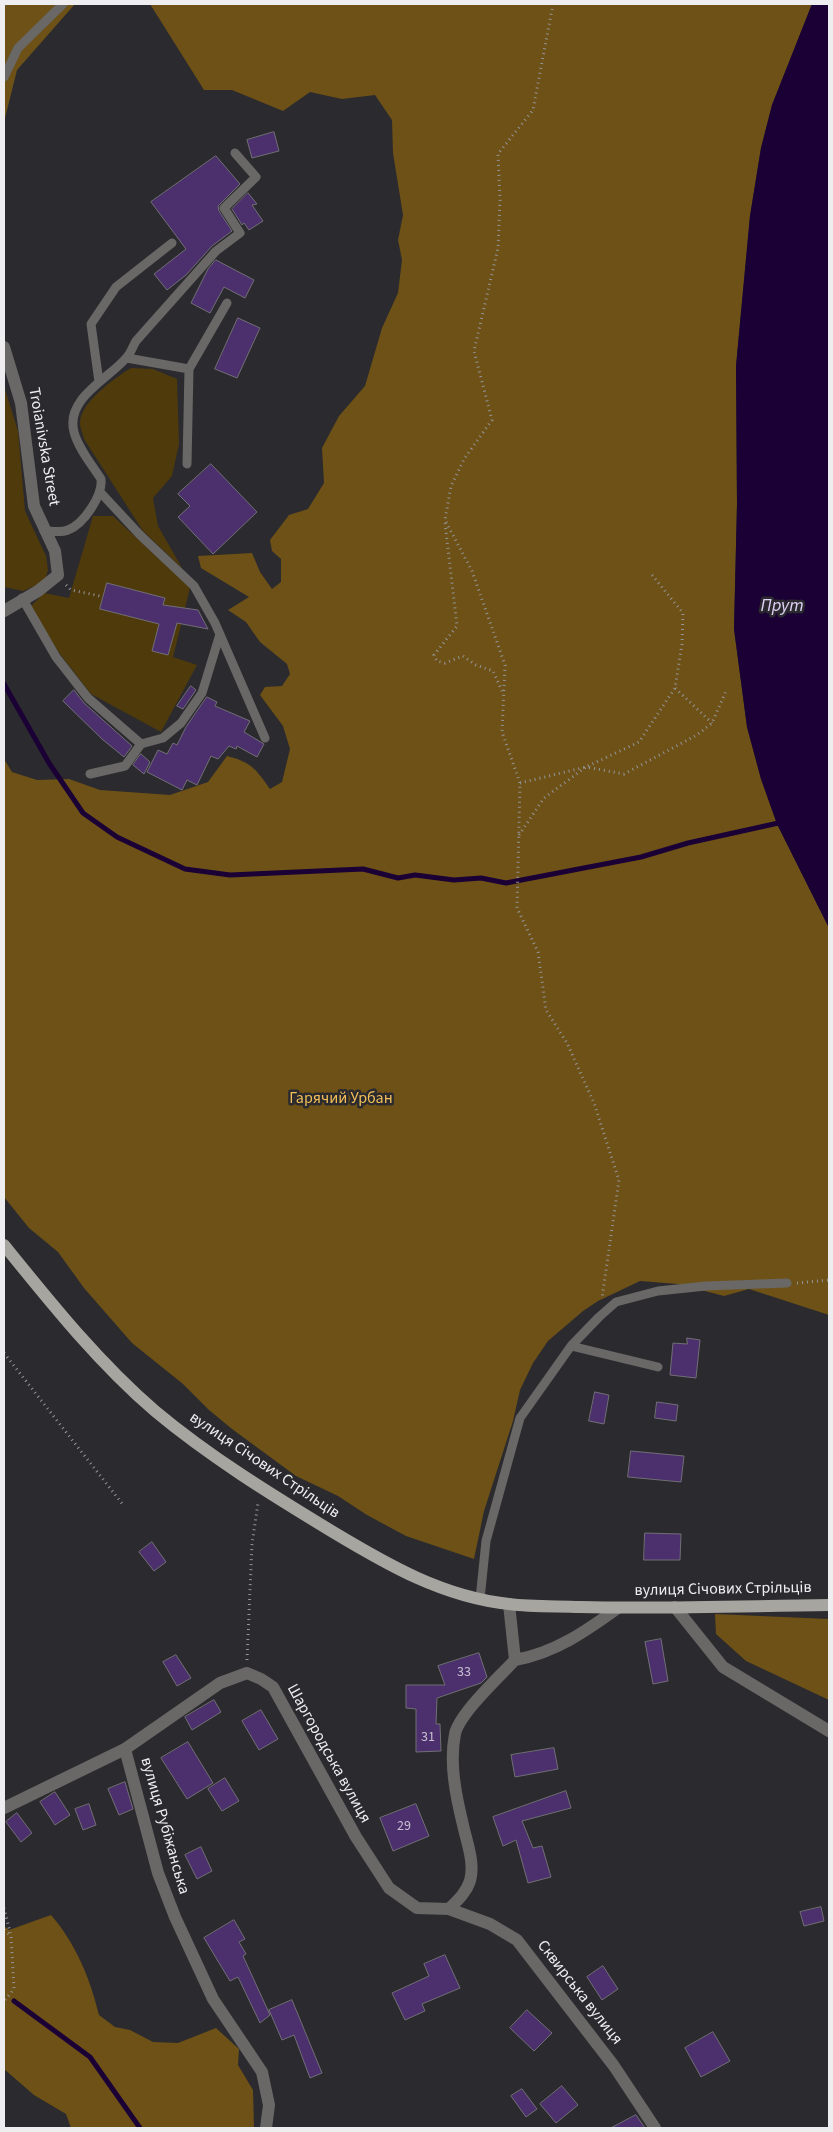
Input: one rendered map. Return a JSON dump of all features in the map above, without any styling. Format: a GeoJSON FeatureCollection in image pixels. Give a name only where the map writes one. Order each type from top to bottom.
{"type":"FeatureCollection","features":[{"type":"Feature","properties":{"kind":"main road","name":"вулиця Січових Стрільців"},"geometry":{"type":"LineString","coordinates":[[4,1245],[51,1304],[105,1363],[155,1411],[213,1455],[389,1565],[431,1585],[480,1599],[509,1604],[618,1608],[829,1605]]}},
{"type":"Feature","properties":{"kind":"street","name":"Troianivska Street"},"geometry":{"type":"LineString","coordinates":[[4,347],[21,403],[34,506],[55,551],[58,575]]}},
{"type":"Feature","properties":{"kind":"street"},"geometry":{"type":"LineString","coordinates":[[4,611],[22,598],[38,591],[58,575]]}},
{"type":"Feature","properties":{"kind":"street"},"geometry":{"type":"LineString","coordinates":[[449,1909],[462,1897],[470,1882],[472,1864],[458,1804],[453,1764],[455,1733],[464,1715],[515,1660],[509,1604]]}},
{"type":"Feature","properties":{"kind":"street"},"geometry":{"type":"LineString","coordinates":[[675,1606],[723,1667],[829,1731]]}},
{"type":"Feature","properties":{"kind":"street","name":"вулиця Січових Стрільців"},"geometry":{"type":"LineString","coordinates":[[515,1660],[531,1657],[572,1640],[618,1608]]}},
{"type":"Feature","properties":{"kind":"street"},"geometry":{"type":"LineString","coordinates":[[4,1808],[125,1749],[220,1683],[247,1673]]}},
{"type":"Feature","properties":{"kind":"street","name":"Шаргородська вулиця"},"geometry":{"type":"LineString","coordinates":[[247,1673],[261,1678],[273,1687],[356,1836],[389,1888],[417,1908],[449,1909]]}},
{"type":"Feature","properties":{"kind":"street","name":"вулиця Рубіжанська"},"geometry":{"type":"LineString","coordinates":[[125,1749],[158,1874],[174,1917],[213,1998],[262,2072],[269,2105],[266,2128]]}},
{"type":"Feature","properties":{"kind":"street","name":"Сквирська вулиця"},"geometry":{"type":"LineString","coordinates":[[449,1909],[490,1924],[517,1940],[614,2066],[656,2128]]}},
{"type":"Feature","properties":{"kind":"lane"},"geometry":{"type":"LineString","coordinates":[[4,77],[18,48],[63,4]]}},
{"type":"Feature","properties":{"kind":"lane"},"geometry":{"type":"LineString","coordinates":[[44,530],[65,531],[73,528],[86,515],[100,492],[101,479],[74,434],[72,422],[90,390],[126,358],[136,341],[216,251],[240,233],[224,208],[256,177],[235,153]]}},
{"type":"Feature","properties":{"kind":"lane"},"geometry":{"type":"LineString","coordinates":[[99,382],[91,324],[116,288],[172,243]]}},
{"type":"Feature","properties":{"kind":"lane"},"geometry":{"type":"LineString","coordinates":[[187,464],[189,369],[227,303]]}},
{"type":"Feature","properties":{"kind":"lane"},"geometry":{"type":"LineString","coordinates":[[126,358],[189,369]]}},
{"type":"Feature","properties":{"kind":"lane"},"geometry":{"type":"LineString","coordinates":[[100,492],[140,535],[194,586],[220,634],[265,738]]}},
{"type":"Feature","properties":{"kind":"lane"},"geometry":{"type":"LineString","coordinates":[[22,598],[56,657],[88,698],[142,744]]}},
{"type":"Feature","properties":{"kind":"lane"},"geometry":{"type":"LineString","coordinates":[[90,774],[125,766],[142,744],[163,738],[181,723],[202,693],[220,634]]}},
{"type":"Feature","properties":{"kind":"lane"},"geometry":{"type":"LineString","coordinates":[[480,1599],[486,1542],[520,1418],[571,1346],[599,1317],[616,1302],[658,1292],[706,1286],[787,1284]]}},
{"type":"Feature","properties":{"kind":"lane"},"geometry":{"type":"LineString","coordinates":[[571,1346],[658,1367]]}},
{"type":"Feature","properties":{"kind":"path"},"geometry":{"type":"LineString","coordinates":[[504,696],[494,670],[476,665],[463,656],[445,663],[437,661],[434,655],[457,626],[450,583],[445,520],[451,486],[464,459],[492,420],[474,351],[498,248],[500,200],[498,154],[533,110],[554,4]]}},
{"type":"Feature","properties":{"kind":"path"},"geometry":{"type":"LineString","coordinates":[[445,520],[472,571],[505,665],[502,732],[520,783],[517,908],[538,952],[546,1010],[567,1043],[594,1103],[619,1180],[599,1317]]}},
{"type":"Feature","properties":{"kind":"path"},"geometry":{"type":"LineString","coordinates":[[58,575],[71,590],[100,596]]}},
{"type":"Feature","properties":{"kind":"path"},"geometry":{"type":"LineString","coordinates":[[519,836],[544,798],[586,767],[639,742],[675,688],[682,644],[683,613],[652,575]]}},
{"type":"Feature","properties":{"kind":"path"},"geometry":{"type":"LineString","coordinates":[[675,688],[712,723]]}},
{"type":"Feature","properties":{"kind":"path"},"geometry":{"type":"LineString","coordinates":[[520,783],[586,767],[624,774],[697,735],[712,723],[726,691]]}},
{"type":"Feature","properties":{"kind":"path"},"geometry":{"type":"LineString","coordinates":[[787,1284],[829,1280]]}},
{"type":"Feature","properties":{"kind":"path"},"geometry":{"type":"LineString","coordinates":[[4,1353],[124,1506]]}},
{"type":"Feature","properties":{"kind":"path"},"geometry":{"type":"LineString","coordinates":[[247,1673],[252,1544],[258,1503]]}},
{"type":"Feature","properties":{"kind":"path"},"geometry":{"type":"LineString","coordinates":[[4,1908],[11,1936],[14,1989],[4,2001]]}},
{"type":"Feature","properties":{"kind":"path"},"geometry":{"type":"LineString","coordinates":[[4,1930],[11,1936]]}},
{"type":"Feature","properties":{"kind":"shaded area"},"geometry":{"type":"Polygon","coordinates":[[[131,368],[153,369],[177,379],[179,444],[172,476],[153,498],[158,526],[182,568],[143,531],[84,439],[81,429],[82,415],[92,399],[108,384],[131,368]]]}},
{"type":"Feature","properties":{"kind":"shaded area"},"geometry":{"type":"Polygon","coordinates":[[[4,386],[18,431],[25,511],[46,556],[48,570],[46,577],[37,585],[23,591],[4,587],[4,386]]]}},
{"type":"Feature","properties":{"kind":"shaded area"},"geometry":{"type":"Polygon","coordinates":[[[93,516],[113,516],[190,588],[173,657],[197,665],[161,732],[91,694],[60,654],[30,607],[44,593],[69,598],[93,516]]]}},
{"type":"Feature","properties":{"kind":"green space"},"geometry":{"type":"Polygon","coordinates":[[[4,4],[75,4],[17,70],[4,122],[4,4]]]}},
{"type":"Feature","properties":{"kind":"green space","name":"Гарячий Урбан"},"geometry":{"type":"Polygon","coordinates":[[[150,4],[812,4],[772,105],[761,148],[750,216],[736,366],[737,504],[734,629],[747,727],[761,779],[777,824],[829,928],[829,1315],[749,1289],[724,1296],[678,1284],[640,1281],[598,1301],[583,1311],[548,1341],[533,1363],[520,1390],[513,1421],[484,1511],[474,1559],[406,1536],[367,1515],[338,1496],[296,1476],[232,1429],[209,1410],[183,1384],[132,1343],[84,1288],[58,1252],[29,1228],[4,1197],[4,759],[12,772],[37,780],[69,779],[100,790],[170,795],[208,782],[227,756],[252,767],[270,789],[282,782],[290,749],[283,726],[260,695],[265,687],[282,686],[290,674],[287,664],[260,642],[246,622],[228,610],[249,597],[201,568],[198,556],[252,553],[260,572],[272,589],[281,582],[281,559],[272,551],[270,540],[289,515],[308,509],[324,483],[322,448],[339,416],[365,386],[382,328],[398,293],[402,260],[398,240],[403,215],[393,153],[392,120],[375,95],[342,99],[310,92],[283,111],[232,90],[204,90],[150,4]]]}},
{"type":"Feature","properties":{"kind":"green space"},"geometry":{"type":"Polygon","coordinates":[[[715,1614],[829,1619],[829,1700],[746,1661],[716,1634],[715,1614]]]}},
{"type":"Feature","properties":{"kind":"green space"},"geometry":{"type":"Polygon","coordinates":[[[51,1915],[68,1938],[81,1962],[99,2015],[115,2027],[130,2030],[153,2042],[178,2043],[216,2028],[239,2049],[238,2065],[253,2090],[254,2128],[71,2128],[66,2114],[34,2095],[4,2069],[4,1926],[9,1930],[51,1915]]]}},
{"type":"Feature","properties":{"kind":"water","name":"Прут"},"geometry":{"type":"Polygon","coordinates":[[[812,4],[829,4],[829,928],[777,824],[761,779],[747,727],[734,629],[737,504],[736,366],[750,216],[761,148],[772,105],[812,4]]]}},
{"type":"Feature","properties":{"kind":"building"},"geometry":{"type":"Polygon","coordinates":[[[274,132],[279,151],[252,158],[247,140],[274,132]]]}},
{"type":"Feature","properties":{"kind":"building"},"geometry":{"type":"Polygon","coordinates":[[[216,156],[240,184],[218,206],[219,211],[232,231],[212,246],[186,275],[167,290],[154,274],[186,249],[151,202],[216,156]]]}},
{"type":"Feature","properties":{"kind":"building"},"geometry":{"type":"Polygon","coordinates":[[[248,193],[257,204],[252,205],[263,221],[249,230],[244,223],[242,225],[232,209],[248,193]]]}},
{"type":"Feature","properties":{"kind":"building"},"geometry":{"type":"Polygon","coordinates":[[[216,260],[254,280],[245,298],[224,287],[210,313],[191,303],[208,269],[216,260]]]}},
{"type":"Feature","properties":{"kind":"building"},"geometry":{"type":"Polygon","coordinates":[[[238,318],[260,328],[237,378],[215,369],[238,318]]]}},
{"type":"Feature","properties":{"kind":"building"},"geometry":{"type":"Polygon","coordinates":[[[211,464],[257,512],[213,554],[178,517],[190,506],[178,494],[211,464]]]}},
{"type":"Feature","properties":{"kind":"building"},"geometry":{"type":"Polygon","coordinates":[[[107,583],[165,598],[163,605],[198,610],[208,629],[177,623],[168,655],[152,651],[159,624],[100,609],[107,583]]]}},
{"type":"Feature","properties":{"kind":"building"},"geometry":{"type":"Polygon","coordinates":[[[191,686],[196,690],[183,709],[177,706],[191,686]]]}},
{"type":"Feature","properties":{"kind":"building"},"geometry":{"type":"Polygon","coordinates":[[[74,690],[84,703],[132,746],[124,757],[102,739],[63,701],[74,690]]]}},
{"type":"Feature","properties":{"kind":"building"},"geometry":{"type":"Polygon","coordinates":[[[207,697],[217,702],[215,706],[250,721],[244,732],[264,744],[257,757],[237,746],[236,749],[229,746],[218,759],[211,756],[197,785],[187,780],[182,790],[147,772],[158,750],[167,754],[173,743],[177,745],[186,727],[207,697]]]}},
{"type":"Feature","properties":{"kind":"building"},"geometry":{"type":"Polygon","coordinates":[[[141,754],[150,762],[144,774],[133,765],[141,754]]]}},
{"type":"Feature","properties":{"kind":"building"},"geometry":{"type":"Polygon","coordinates":[[[687,1338],[700,1340],[696,1378],[670,1375],[673,1343],[687,1344],[687,1338]]]}},
{"type":"Feature","properties":{"kind":"building"},"geometry":{"type":"Polygon","coordinates":[[[595,1392],[609,1395],[604,1424],[589,1421],[595,1392]]]}},
{"type":"Feature","properties":{"kind":"building"},"geometry":{"type":"Polygon","coordinates":[[[657,1402],[678,1405],[676,1421],[655,1418],[657,1402]]]}},
{"type":"Feature","properties":{"kind":"building"},"geometry":{"type":"Polygon","coordinates":[[[631,1451],[684,1456],[681,1482],[628,1477],[631,1451]]]}},
{"type":"Feature","properties":{"kind":"building"},"geometry":{"type":"Polygon","coordinates":[[[645,1533],[681,1534],[680,1560],[644,1560],[645,1533]]]}},
{"type":"Feature","properties":{"kind":"building"},"geometry":{"type":"Polygon","coordinates":[[[152,1542],[166,1562],[154,1571],[139,1552],[152,1542]]]}},
{"type":"Feature","properties":{"kind":"building"},"geometry":{"type":"Polygon","coordinates":[[[661,1639],[668,1681],[653,1684],[645,1642],[661,1639]]]}},
{"type":"Feature","properties":{"kind":"building"},"geometry":{"type":"Polygon","coordinates":[[[479,1653],[487,1677],[481,1683],[437,1698],[436,1724],[440,1724],[441,1751],[416,1752],[416,1709],[406,1708],[406,1685],[445,1685],[438,1666],[479,1653]]]}},
{"type":"Feature","properties":{"kind":"building"},"geometry":{"type":"Polygon","coordinates":[[[176,1655],[191,1678],[177,1686],[163,1662],[176,1655]]]}},
{"type":"Feature","properties":{"kind":"building"},"geometry":{"type":"Polygon","coordinates":[[[214,1700],[221,1712],[192,1730],[185,1717],[214,1700]]]}},
{"type":"Feature","properties":{"kind":"building"},"geometry":{"type":"Polygon","coordinates":[[[261,1710],[278,1739],[259,1750],[242,1721],[261,1710]]]}},
{"type":"Feature","properties":{"kind":"building"},"geometry":{"type":"Polygon","coordinates":[[[188,1742],[213,1783],[187,1799],[161,1758],[188,1742]]]}},
{"type":"Feature","properties":{"kind":"building"},"geometry":{"type":"Polygon","coordinates":[[[554,1748],[558,1769],[515,1777],[511,1755],[554,1748]]]}},
{"type":"Feature","properties":{"kind":"building"},"geometry":{"type":"Polygon","coordinates":[[[225,1778],[239,1801],[222,1811],[208,1789],[225,1778]]]}},
{"type":"Feature","properties":{"kind":"building"},"geometry":{"type":"Polygon","coordinates":[[[125,1782],[133,1809],[119,1815],[108,1789],[125,1782]]]}},
{"type":"Feature","properties":{"kind":"building"},"geometry":{"type":"Polygon","coordinates":[[[566,1791],[571,1808],[522,1821],[533,1848],[542,1846],[551,1877],[528,1883],[516,1840],[503,1846],[493,1817],[566,1791]]]}},
{"type":"Feature","properties":{"kind":"building"},"geometry":{"type":"Polygon","coordinates":[[[55,1792],[70,1815],[55,1825],[40,1802],[55,1792]]]}},
{"type":"Feature","properties":{"kind":"building"},"geometry":{"type":"Polygon","coordinates":[[[89,1804],[96,1825],[83,1830],[75,1809],[89,1804]]]}},
{"type":"Feature","properties":{"kind":"building"},"geometry":{"type":"Polygon","coordinates":[[[416,1804],[429,1836],[393,1851],[380,1818],[416,1804]]]}},
{"type":"Feature","properties":{"kind":"building"},"geometry":{"type":"Polygon","coordinates":[[[17,1813],[32,1833],[21,1842],[6,1822],[17,1813]]]}},
{"type":"Feature","properties":{"kind":"building"},"geometry":{"type":"Polygon","coordinates":[[[201,1847],[212,1871],[197,1879],[185,1855],[201,1847]]]}},
{"type":"Feature","properties":{"kind":"building"},"geometry":{"type":"Polygon","coordinates":[[[821,1907],[824,1921],[804,1926],[800,1912],[821,1907]]]}},
{"type":"Feature","properties":{"kind":"building"},"geometry":{"type":"Polygon","coordinates":[[[234,1920],[245,1939],[239,1942],[246,1954],[243,1956],[270,2015],[260,2023],[238,1977],[230,1981],[204,1938],[234,1920]]]}},
{"type":"Feature","properties":{"kind":"building"},"geometry":{"type":"Polygon","coordinates":[[[445,1955],[460,1988],[422,2004],[425,2011],[405,2020],[392,1993],[429,1976],[424,1964],[445,1955]]]}},
{"type":"Feature","properties":{"kind":"building"},"geometry":{"type":"Polygon","coordinates":[[[603,1966],[618,1989],[602,2000],[587,1977],[603,1966]]]}},
{"type":"Feature","properties":{"kind":"building"},"geometry":{"type":"Polygon","coordinates":[[[292,2000],[322,2073],[310,2078],[294,2035],[282,2040],[269,2010],[292,2000]]]}},
{"type":"Feature","properties":{"kind":"building"},"geometry":{"type":"Polygon","coordinates":[[[527,2010],[552,2033],[534,2051],[510,2028],[527,2010]]]}},
{"type":"Feature","properties":{"kind":"building"},"geometry":{"type":"Polygon","coordinates":[[[713,2032],[730,2061],[701,2077],[685,2048],[713,2032]]]}},
{"type":"Feature","properties":{"kind":"building"},"geometry":{"type":"Polygon","coordinates":[[[562,2086],[578,2105],[556,2123],[540,2104],[562,2086]]]}},
{"type":"Feature","properties":{"kind":"building"},"geometry":{"type":"Polygon","coordinates":[[[522,2089],[537,2109],[526,2117],[511,2096],[522,2089]]]}},
{"type":"Feature","properties":{"kind":"building"},"geometry":{"type":"Polygon","coordinates":[[[636,2115],[645,2128],[611,2128],[636,2115]]]}},
{"type":"Feature","properties":{"kind":"waterway"},"geometry":{"type":"LineString","coordinates":[[4,684],[49,763],[83,813],[117,837],[185,869],[230,875],[363,869],[398,878],[415,875],[454,880],[481,878],[506,883],[641,857],[688,843],[783,822]]}},
{"type":"Feature","properties":{"kind":"waterway"},"geometry":{"type":"LineString","coordinates":[[14,2001],[90,2057],[140,2128]]}}]}
